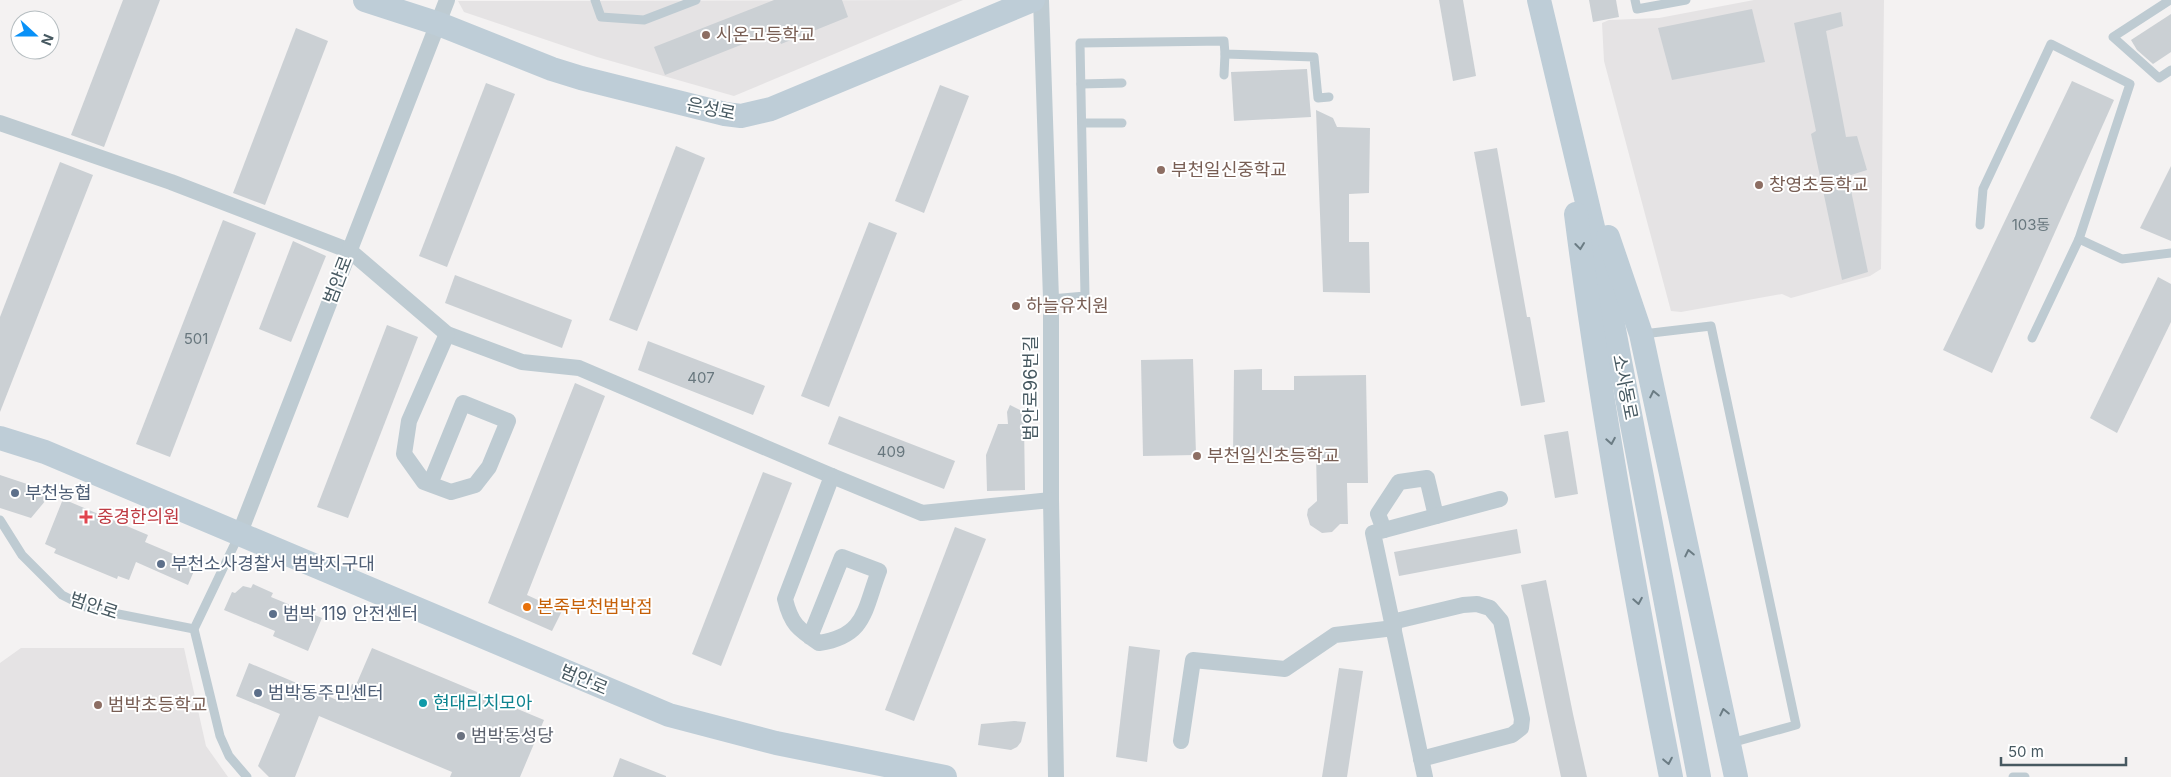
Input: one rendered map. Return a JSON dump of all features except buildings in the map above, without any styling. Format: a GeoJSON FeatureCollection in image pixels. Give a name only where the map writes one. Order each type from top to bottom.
{"type":"FeatureCollection","features":[{"type":"Feature","properties":{"kind":"street","name":"은성로"},"geometry":{"type":"LineString","coordinates":[[366,0],[439,24],[552,69],[581,78],[741,116],[772,109],[1034,0]]}},
{"type":"Feature","properties":{"kind":"street"},"geometry":{"type":"LineString","coordinates":[[439,24],[447,0]]}},
{"type":"Feature","properties":{"kind":"street","name":"범안로96번길"},"geometry":{"type":"LineString","coordinates":[[1041,0],[1051,299],[1051,500],[1056,777]]}},
{"type":"Feature","properties":{"kind":"street","name":"소사동로"},"geometry":{"type":"LineString","coordinates":[[1539,0],[1600,261],[1699,777]]}},
{"type":"Feature","properties":{"kind":"street","name":"범안로"},"geometry":{"type":"LineString","coordinates":[[239,535],[439,24]]}},
{"type":"Feature","properties":{"kind":"street"},"geometry":{"type":"LineString","coordinates":[[1560,93],[1641,334],[1736,777]]}},
{"type":"Feature","properties":{"kind":"street"},"geometry":{"type":"LineString","coordinates":[[1560,93],[1586,294],[1645,645],[1671,777]]}},
{"type":"Feature","properties":{"kind":"street"},"geometry":{"type":"LineString","coordinates":[[0,124],[171,182],[350,251],[447,334],[522,362],[579,368],[922,513],[1051,500]]}},
{"type":"Feature","properties":{"kind":"street"},"geometry":{"type":"LineString","coordinates":[[430,484],[463,403],[508,421],[489,467],[475,485],[451,492],[424,482],[404,454],[409,421],[447,334]]}},
{"type":"Feature","properties":{"kind":"street","name":"범안로"},"geometry":{"type":"LineString","coordinates":[[0,438],[45,452],[669,715],[776,743],[945,777]]}},
{"type":"Feature","properties":{"kind":"street"},"geometry":{"type":"LineString","coordinates":[[810,637],[842,557],[879,571],[865,611],[854,631],[836,640],[818,642],[810,637],[798,629],[790,617],[786,599],[832,476]]}},
{"type":"Feature","properties":{"kind":"street"},"geometry":{"type":"LineString","coordinates":[[1384,530],[1378,514],[1399,482],[1427,478],[1436,516]]}},
{"type":"Feature","properties":{"kind":"street"},"geometry":{"type":"LineString","coordinates":[[1425,777],[1373,533],[1500,499]]}},
{"type":"Feature","properties":{"kind":"street"},"geometry":{"type":"LineString","coordinates":[[1181,740],[1194,660],[1285,669],[1335,636],[1393,625],[1462,605],[1477,604],[1490,608],[1501,622],[1522,719],[1521,728],[1512,735],[1421,759]]}},
{"type":"Feature","properties":{"kind":"lane"},"geometry":{"type":"LineString","coordinates":[[594,0],[601,17],[644,20],[696,0]]}},
{"type":"Feature","properties":{"kind":"lane"},"geometry":{"type":"LineString","coordinates":[[1636,5],[1686,0]]}},
{"type":"Feature","properties":{"kind":"lane"},"geometry":{"type":"LineString","coordinates":[[2170,0],[2113,37],[2159,78],[2171,70]]}},
{"type":"Feature","properties":{"kind":"lane"},"geometry":{"type":"LineString","coordinates":[[1051,299],[1085,296],[1080,43],[1224,41],[1224,75]]}},
{"type":"Feature","properties":{"kind":"lane"},"geometry":{"type":"LineString","coordinates":[[1980,224],[1983,189],[2051,44],[2130,84],[2079,239],[2032,338]]}},
{"type":"Feature","properties":{"kind":"lane"},"geometry":{"type":"LineString","coordinates":[[1225,54],[1314,57],[1318,98],[1329,97]]}},
{"type":"Feature","properties":{"kind":"lane"},"geometry":{"type":"LineString","coordinates":[[1081,84],[1122,83]]}},
{"type":"Feature","properties":{"kind":"lane"},"geometry":{"type":"LineString","coordinates":[[1082,123],[1122,123]]}},
{"type":"Feature","properties":{"kind":"lane"},"geometry":{"type":"LineString","coordinates":[[2079,239],[2122,259],[2171,253]]}},
{"type":"Feature","properties":{"kind":"lane"},"geometry":{"type":"LineString","coordinates":[[1641,334],[1711,326],[1796,725],[1730,743]]}},
{"type":"Feature","properties":{"kind":"lane","name":"범안로"},"geometry":{"type":"LineString","coordinates":[[0,520],[22,555],[62,595],[88,608],[194,629]]}},
{"type":"Feature","properties":{"kind":"lane"},"geometry":{"type":"LineString","coordinates":[[239,535],[194,629],[220,736],[229,756],[247,777]]}},
{"type":"Feature","properties":{"kind":"lane"},"geometry":{"type":"LineString","coordinates":[[2013,777],[2025,777]]}},
{"type":"Feature","properties":{"kind":"shaded area","name":"시온고등학교"},"geometry":{"type":"Polygon","coordinates":[[[963,0],[734,96],[597,57],[464,12],[458,1],[963,0]]]}},
{"type":"Feature","properties":{"kind":"shaded area","name":"창영초등학교"},"geometry":{"type":"Polygon","coordinates":[[[1754,0],[1884,0],[1881,269],[1870,276],[1791,298],[1782,294],[1681,312],[1671,311],[1604,61],[1602,23],[1609,20],[1659,18],[1754,0]]]}},
{"type":"Feature","properties":{"kind":"shaded area","name":"범박초등학교"},"geometry":{"type":"Polygon","coordinates":[[[21,648],[184,648],[206,746],[228,777],[0,777],[0,663],[21,648]]]}},
{"type":"Feature","properties":{"kind":"place","name":"시온고등학교"},"geometry":{"type":"Point","coordinates":[706,35]}},
{"type":"Feature","properties":{"kind":"place","name":"부천일신중학교"},"geometry":{"type":"Point","coordinates":[1161,170]}},
{"type":"Feature","properties":{"kind":"place","name":"창영초등학교"},"geometry":{"type":"Point","coordinates":[1759,185]}},
{"type":"Feature","properties":{"kind":"place","name":"하늘유치원"},"geometry":{"type":"Point","coordinates":[1016,306]}},
{"type":"Feature","properties":{"kind":"place","name":"부천일신초등학교"},"geometry":{"type":"Point","coordinates":[1197,456]}},
{"type":"Feature","properties":{"kind":"place","name":"부천농협"},"geometry":{"type":"Point","coordinates":[15,493]}},
{"type":"Feature","properties":{"kind":"place","name":"중경한의원"},"geometry":{"type":"Point","coordinates":[86,517]}},
{"type":"Feature","properties":{"kind":"place","name":"부천소사경찰서 범박지구대"},"geometry":{"type":"Point","coordinates":[161,564]}},
{"type":"Feature","properties":{"kind":"place","name":"본죽부천범박점"},"geometry":{"type":"Point","coordinates":[527,607]}},
{"type":"Feature","properties":{"kind":"place","name":"범박 119 안전센터"},"geometry":{"type":"Point","coordinates":[273,614]}},
{"type":"Feature","properties":{"kind":"place","name":"범박동주민센터"},"geometry":{"type":"Point","coordinates":[258,693]}},
{"type":"Feature","properties":{"kind":"place","name":"현대리치모아"},"geometry":{"type":"Point","coordinates":[423,703]}},
{"type":"Feature","properties":{"kind":"place","name":"범박초등학교"},"geometry":{"type":"Point","coordinates":[98,705]}},
{"type":"Feature","properties":{"kind":"place","name":"범박동성당"},"geometry":{"type":"Point","coordinates":[461,736]}}]}
